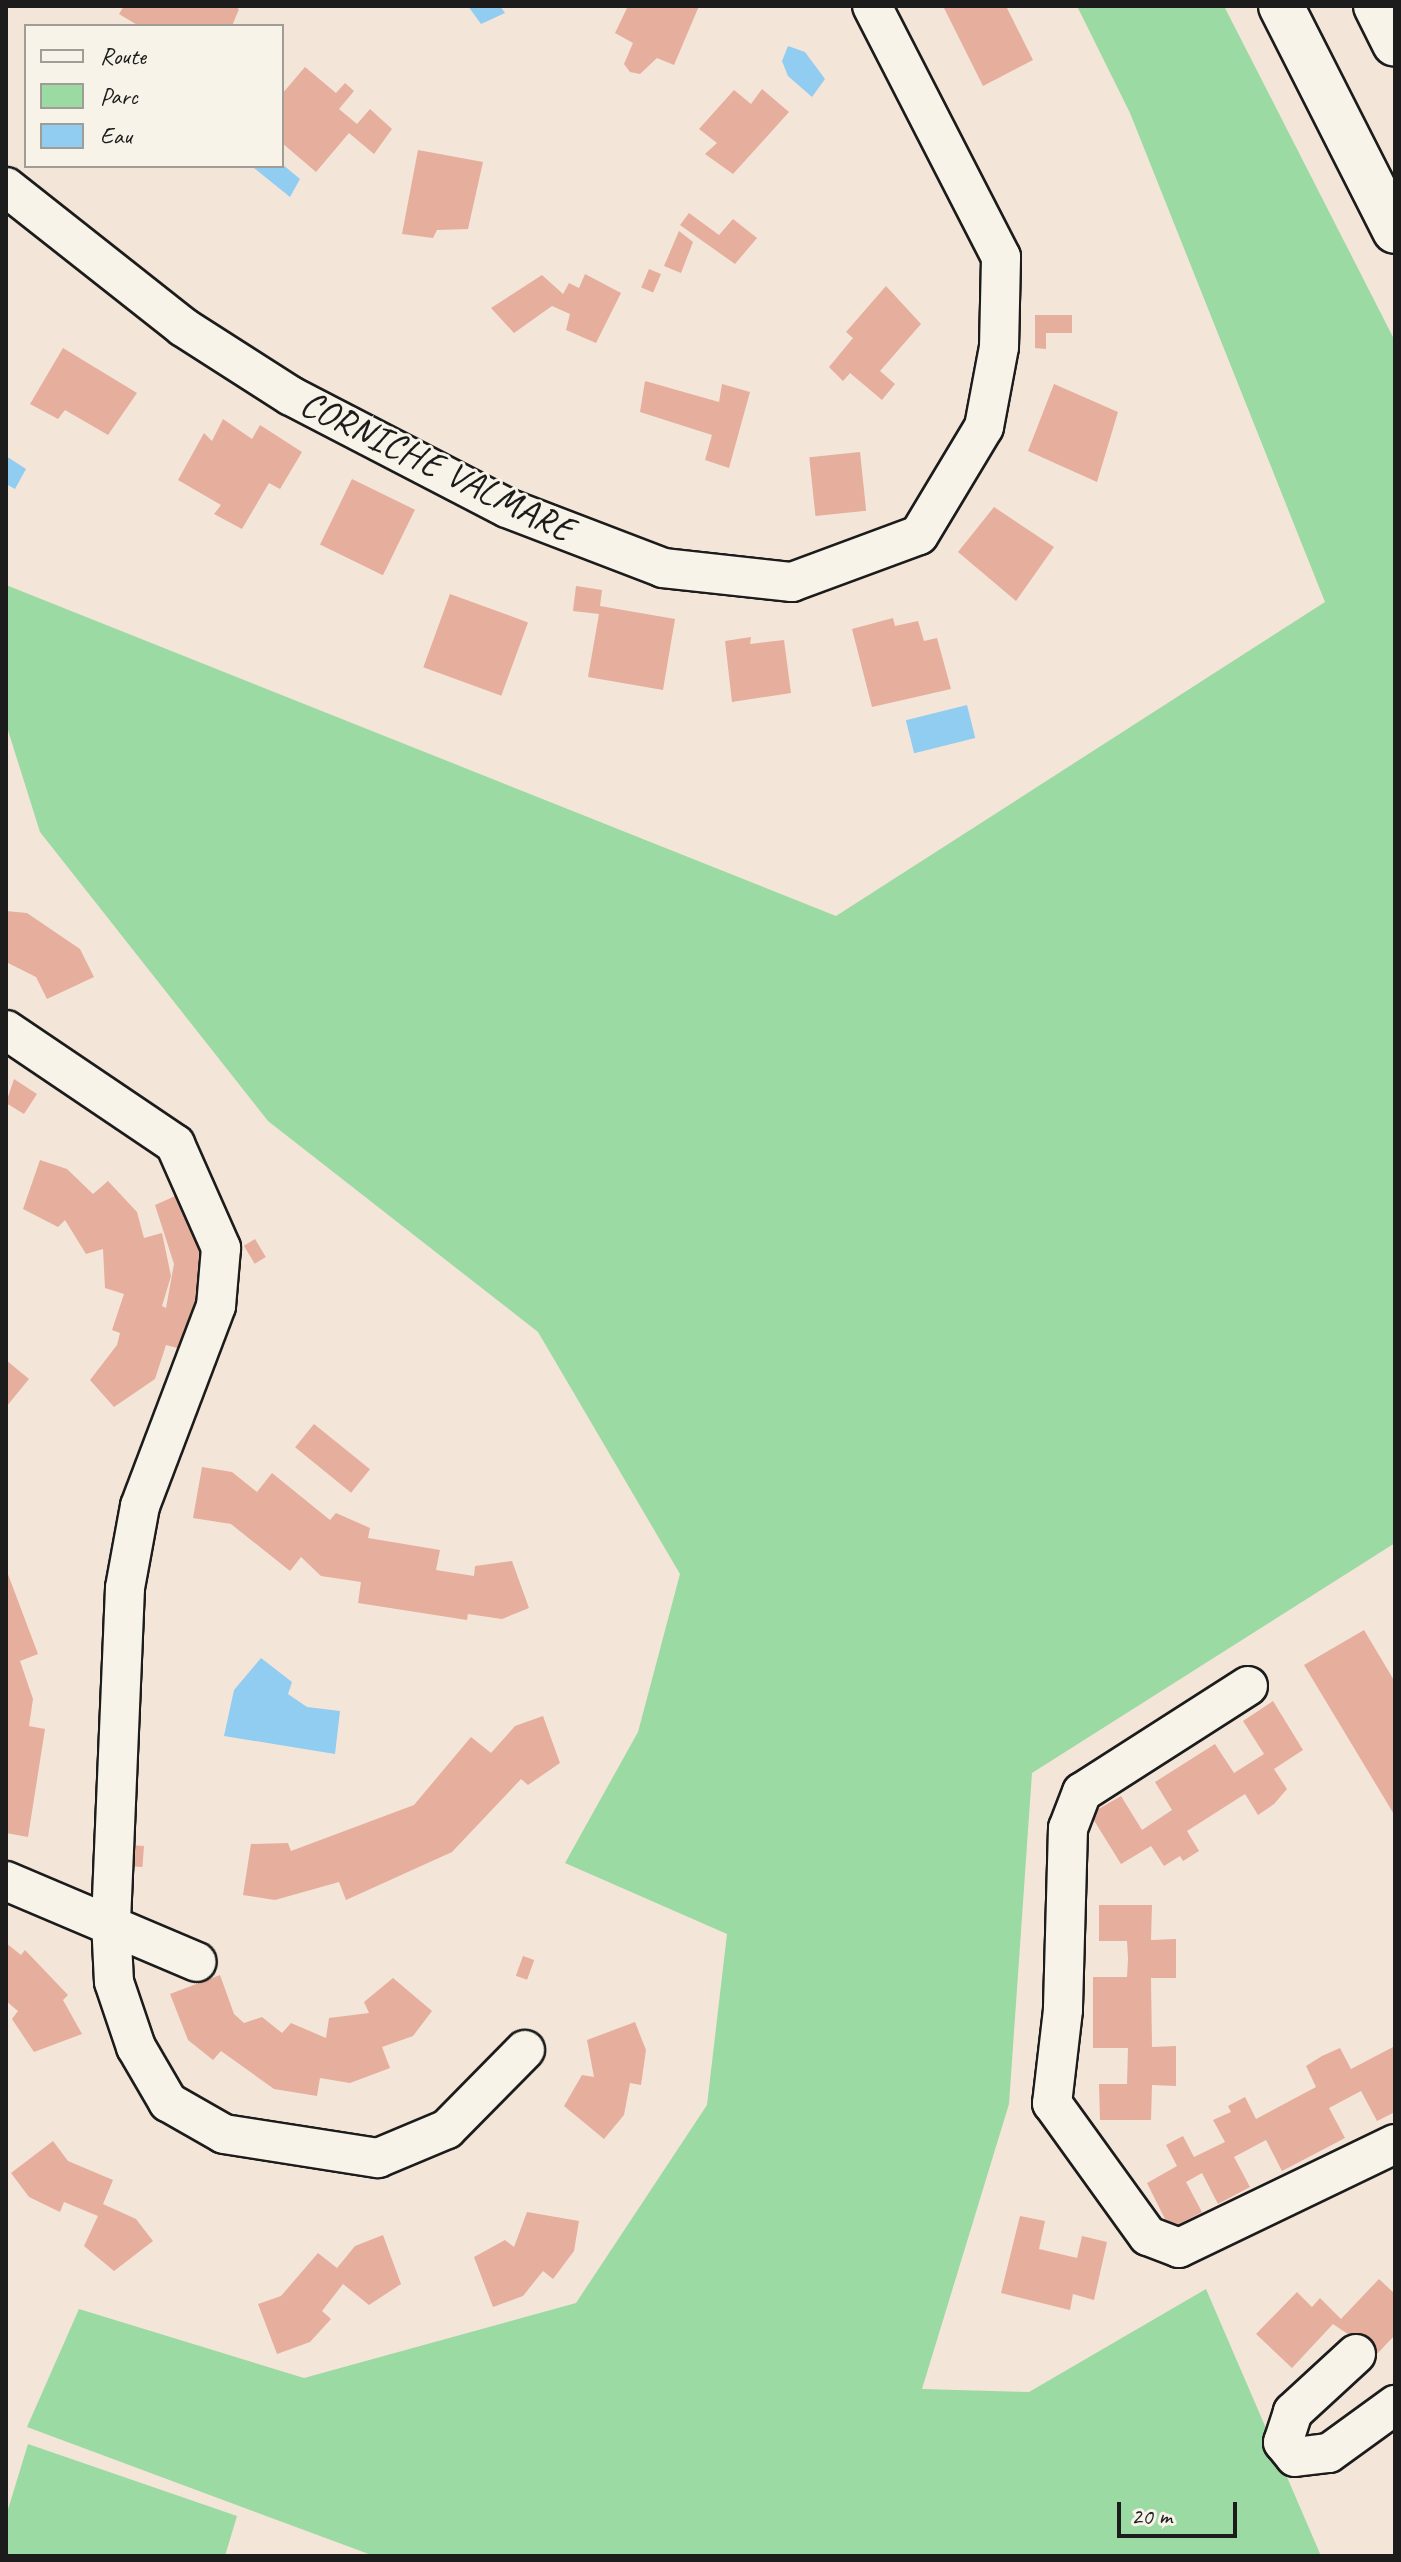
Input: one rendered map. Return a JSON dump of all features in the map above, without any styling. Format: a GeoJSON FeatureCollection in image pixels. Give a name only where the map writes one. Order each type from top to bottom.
{"type":"FeatureCollection","features":[{"type":"Feature","properties":{"kind":"highway"},"geometry":{"type":"LineString","coordinates":[[1281,6],[1395,231]]}},
{"type":"Feature","properties":{"kind":"highway"},"geometry":{"type":"LineString","coordinates":[[1376,6],[1395,44]]}},
{"type":"Feature","properties":{"kind":"street","name":"CORNICHE VALMARE"},"geometry":{"type":"LineString","coordinates":[[6,187],[207,342],[291,396],[507,508],[663,568],[792,582],[919,535],[984,427],[999,347],[1001,257],[872,6]]}},
{"type":"Feature","properties":{"kind":"street"},"geometry":{"type":"LineString","coordinates":[[6,1030],[175,1144],[221,1248],[216,1306],[140,1506],[125,1588],[111,1921],[114,1982],[136,2047],[168,2102],[224,2134],[378,2158],[447,2129],[525,2050]]}},
{"type":"Feature","properties":{"kind":"street"},"geometry":{"type":"LineString","coordinates":[[1248,1686],[1082,1792],[1068,1828],[1063,2010],[1052,2103],[1148,2236],[1179,2248],[1395,2144]]}},
{"type":"Feature","properties":{"kind":"street"},"geometry":{"type":"LineString","coordinates":[[6,1881],[111,1921],[197,1962]]}},
{"type":"Feature","properties":{"kind":"street"},"geometry":{"type":"LineString","coordinates":[[1356,2354],[1293,2412],[1283,2442],[1295,2457],[1329,2453],[1395,2405]]}},
{"type":"Feature","properties":{"kind":"green space"},"geometry":{"type":"Polygon","coordinates":[[[1077,6],[1224,6],[1395,341],[1395,1543],[1032,1773],[1009,2104],[922,2389],[1029,2392],[1206,2289],[1321,2556],[374,2556],[27,2427],[79,2309],[304,2378],[576,2303],[707,2105],[727,1934],[565,1863],[638,1732],[680,1574],[538,1332],[268,1121],[40,832],[6,724],[6,585],[836,916],[1325,602],[1130,113],[1077,6]]]}},
{"type":"Feature","properties":{"kind":"green space"},"geometry":{"type":"Polygon","coordinates":[[[28,2444],[237,2516],[225,2556],[6,2556],[6,2516],[28,2444]]]}},
{"type":"Feature","properties":{"kind":"water"},"geometry":{"type":"Polygon","coordinates":[[[468,6],[500,6],[505,13],[481,24],[468,6]]]}},
{"type":"Feature","properties":{"kind":"water"},"geometry":{"type":"Polygon","coordinates":[[[788,46],[805,52],[825,79],[812,97],[788,76],[782,61],[788,46]]]}},
{"type":"Feature","properties":{"kind":"water"},"geometry":{"type":"Polygon","coordinates":[[[284,166],[300,179],[290,197],[254,168],[284,166]]]}},
{"type":"Feature","properties":{"kind":"water"},"geometry":{"type":"Polygon","coordinates":[[[6,456],[26,469],[15,489],[6,484],[6,456]]]}},
{"type":"Feature","properties":{"kind":"water"},"geometry":{"type":"Polygon","coordinates":[[[967,705],[975,738],[914,753],[906,720],[967,705]]]}},
{"type":"Feature","properties":{"kind":"water"},"geometry":{"type":"Polygon","coordinates":[[[261,1658],[292,1682],[288,1694],[307,1707],[340,1711],[335,1754],[224,1736],[234,1690],[261,1658]]]}},
{"type":"Feature","properties":{"kind":"building"},"geometry":{"type":"Polygon","coordinates":[[[124,6],[233,6],[239,9],[233,24],[136,24],[119,14],[124,6]]]}},
{"type":"Feature","properties":{"kind":"building"},"geometry":{"type":"Polygon","coordinates":[[[628,6],[699,6],[674,65],[657,58],[640,74],[630,72],[624,64],[633,43],[615,33],[628,6]]]}},
{"type":"Feature","properties":{"kind":"building"},"geometry":{"type":"Polygon","coordinates":[[[943,6],[1006,6],[1033,60],[983,86],[943,6]]]}},
{"type":"Feature","properties":{"kind":"building"},"geometry":{"type":"Polygon","coordinates":[[[305,67],[336,93],[345,83],[354,91],[339,109],[357,124],[370,109],[392,129],[374,154],[349,133],[316,172],[284,145],[284,92],[305,67]]]}},
{"type":"Feature","properties":{"kind":"building"},"geometry":{"type":"Polygon","coordinates":[[[762,89],[789,112],[733,174],[705,154],[717,143],[699,129],[734,90],[751,104],[762,89]]]}},
{"type":"Feature","properties":{"kind":"building"},"geometry":{"type":"Polygon","coordinates":[[[418,150],[483,162],[468,229],[437,230],[433,238],[402,234],[418,150]]]}},
{"type":"Feature","properties":{"kind":"building"},"geometry":{"type":"Polygon","coordinates":[[[689,213],[719,235],[733,219],[757,238],[735,264],[680,225],[689,213]]]}},
{"type":"Feature","properties":{"kind":"building"},"geometry":{"type":"Polygon","coordinates":[[[679,231],[693,242],[681,273],[664,266],[679,231]]]}},
{"type":"Feature","properties":{"kind":"building"},"geometry":{"type":"Polygon","coordinates":[[[649,269],[661,274],[653,292],[641,287],[649,269]]]}},
{"type":"Feature","properties":{"kind":"building"},"geometry":{"type":"Polygon","coordinates":[[[585,274],[621,293],[596,343],[566,330],[570,314],[552,306],[514,333],[491,308],[542,275],[563,294],[569,283],[579,288],[585,274]]]}},
{"type":"Feature","properties":{"kind":"building"},"geometry":{"type":"Polygon","coordinates":[[[886,286],[921,324],[880,371],[895,384],[882,400],[850,373],[843,381],[829,367],[853,338],[846,332],[886,286]]]}},
{"type":"Feature","properties":{"kind":"building"},"geometry":{"type":"Polygon","coordinates":[[[1035,315],[1072,315],[1072,333],[1046,333],[1046,349],[1035,348],[1035,315]]]}},
{"type":"Feature","properties":{"kind":"building"},"geometry":{"type":"Polygon","coordinates":[[[63,348],[137,393],[108,435],[65,410],[58,419],[30,404],[63,348]]]}},
{"type":"Feature","properties":{"kind":"building"},"geometry":{"type":"Polygon","coordinates":[[[645,381],[719,402],[722,384],[750,392],[729,468],[705,460],[712,435],[640,412],[645,381]]]}},
{"type":"Feature","properties":{"kind":"building"},"geometry":{"type":"Polygon","coordinates":[[[1054,384],[1118,412],[1097,482],[1028,451],[1054,384]]]}},
{"type":"Feature","properties":{"kind":"building"},"geometry":{"type":"Polygon","coordinates":[[[223,419],[252,439],[260,425],[302,452],[280,489],[269,483],[242,529],[214,514],[221,505],[178,480],[204,433],[212,441],[223,419]]]}},
{"type":"Feature","properties":{"kind":"building"},"geometry":{"type":"Polygon","coordinates":[[[860,452],[866,511],[815,516],[809,457],[860,452]]]}},
{"type":"Feature","properties":{"kind":"building"},"geometry":{"type":"Polygon","coordinates":[[[352,479],[415,510],[383,575],[320,545],[352,479]]]}},
{"type":"Feature","properties":{"kind":"building"},"geometry":{"type":"Polygon","coordinates":[[[994,507],[1054,547],[1016,601],[958,552],[994,507]]]}},
{"type":"Feature","properties":{"kind":"building"},"geometry":{"type":"Polygon","coordinates":[[[576,586],[602,590],[600,606],[675,619],[663,690],[588,677],[599,614],[573,611],[576,586]]]}},
{"type":"Feature","properties":{"kind":"building"},"geometry":{"type":"Polygon","coordinates":[[[450,594],[528,622],[501,696],[423,667],[450,594]]]}},
{"type":"Feature","properties":{"kind":"building"},"geometry":{"type":"Polygon","coordinates":[[[893,618],[895,626],[918,621],[924,641],[937,638],[951,689],[872,707],[852,629],[893,618]]]}},
{"type":"Feature","properties":{"kind":"building"},"geometry":{"type":"Polygon","coordinates":[[[751,637],[750,644],[784,640],[791,693],[732,702],[725,641],[751,637]]]}},
{"type":"Feature","properties":{"kind":"building"},"geometry":{"type":"Polygon","coordinates":[[[6,911],[27,913],[80,949],[94,977],[47,999],[36,977],[6,962],[6,911]]]}},
{"type":"Feature","properties":{"kind":"building"},"geometry":{"type":"Polygon","coordinates":[[[14,1079],[37,1094],[24,1114],[6,1103],[14,1079]]]}},
{"type":"Feature","properties":{"kind":"building"},"geometry":{"type":"Polygon","coordinates":[[[40,1160],[67,1169],[93,1194],[108,1181],[137,1212],[144,1238],[162,1233],[171,1276],[162,1306],[166,1308],[174,1264],[155,1205],[182,1193],[199,1234],[199,1296],[181,1349],[166,1345],[155,1379],[114,1407],[90,1380],[117,1345],[120,1333],[112,1330],[124,1294],[105,1288],[103,1249],[86,1254],[65,1220],[58,1227],[23,1209],[40,1160]]]}},
{"type":"Feature","properties":{"kind":"building"},"geometry":{"type":"Polygon","coordinates":[[[255,1239],[266,1257],[255,1264],[244,1246],[255,1239]]]}},
{"type":"Feature","properties":{"kind":"building"},"geometry":{"type":"Polygon","coordinates":[[[6,1360],[29,1379],[6,1407],[6,1360]]]}},
{"type":"Feature","properties":{"kind":"building"},"geometry":{"type":"Polygon","coordinates":[[[314,1424],[370,1469],[351,1493],[295,1447],[314,1424]]]}},
{"type":"Feature","properties":{"kind":"building"},"geometry":{"type":"Polygon","coordinates":[[[202,1467],[232,1472],[257,1492],[272,1473],[330,1520],[336,1513],[370,1528],[368,1538],[440,1550],[436,1570],[474,1576],[475,1566],[512,1561],[529,1608],[502,1619],[468,1614],[467,1620],[358,1603],[361,1582],[321,1576],[301,1557],[290,1571],[231,1524],[193,1518],[202,1467]]]}},
{"type":"Feature","properties":{"kind":"building"},"geometry":{"type":"Polygon","coordinates":[[[6,1569],[38,1654],[20,1661],[33,1699],[29,1726],[45,1729],[28,1837],[6,1833],[6,1569]]]}},
{"type":"Feature","properties":{"kind":"building"},"geometry":{"type":"Polygon","coordinates":[[[1364,1630],[1395,1682],[1395,1816],[1304,1665],[1364,1630]]]}},
{"type":"Feature","properties":{"kind":"building"},"geometry":{"type":"Polygon","coordinates":[[[1273,1701],[1303,1750],[1274,1769],[1287,1789],[1274,1804],[1258,1815],[1245,1794],[1187,1831],[1199,1851],[1183,1861],[1180,1856],[1164,1866],[1151,1846],[1121,1864],[1090,1814],[1121,1796],[1142,1830],[1172,1810],[1155,1782],[1215,1744],[1234,1773],[1264,1754],[1243,1721],[1273,1701]]]}},
{"type":"Feature","properties":{"kind":"building"},"geometry":{"type":"Polygon","coordinates":[[[543,1716],[560,1763],[528,1785],[521,1779],[452,1852],[346,1900],[339,1882],[275,1900],[243,1895],[251,1844],[288,1843],[291,1851],[414,1805],[471,1737],[491,1753],[515,1726],[543,1716]]]}},
{"type":"Feature","properties":{"kind":"building"},"geometry":{"type":"Polygon","coordinates":[[[130,1845],[144,1846],[143,1867],[129,1866],[130,1845]]]}},
{"type":"Feature","properties":{"kind":"building"},"geometry":{"type":"Polygon","coordinates":[[[1099,1905],[1152,1905],[1151,1940],[1176,1939],[1176,1978],[1151,1978],[1152,2047],[1176,2046],[1176,2086],[1152,2085],[1151,2120],[1100,2120],[1099,2084],[1127,2084],[1128,2048],[1093,2048],[1093,1977],[1127,1977],[1128,1959],[1127,1941],[1099,1941],[1099,1905]]]}},
{"type":"Feature","properties":{"kind":"building"},"geometry":{"type":"Polygon","coordinates":[[[6,1943],[21,1955],[25,1950],[68,1995],[63,2000],[82,2034],[34,2052],[12,2019],[18,2011],[6,2001],[6,1943]]]}},
{"type":"Feature","properties":{"kind":"building"},"geometry":{"type":"Polygon","coordinates":[[[523,1956],[534,1960],[527,1980],[516,1976],[523,1956]]]}},
{"type":"Feature","properties":{"kind":"building"},"geometry":{"type":"Polygon","coordinates":[[[220,1975],[234,2014],[244,2023],[262,2017],[282,2033],[291,2023],[326,2038],[329,2018],[369,2013],[364,2002],[393,1978],[432,2011],[413,2036],[382,2047],[390,2068],[350,2083],[320,2078],[317,2096],[274,2089],[221,2051],[213,2060],[188,2040],[170,1994],[220,1975]]]}},
{"type":"Feature","properties":{"kind":"building"},"geometry":{"type":"Polygon","coordinates":[[[635,2022],[646,2050],[641,2085],[630,2083],[624,2115],[604,2139],[564,2106],[582,2075],[594,2077],[587,2040],[635,2022]]]}},
{"type":"Feature","properties":{"kind":"building"},"geometry":{"type":"Polygon","coordinates":[[[1395,2046],[1395,2112],[1377,2121],[1361,2091],[1329,2108],[1345,2138],[1282,2171],[1266,2140],[1234,2157],[1250,2187],[1218,2204],[1202,2173],[1186,2182],[1202,2212],[1170,2229],[1147,2183],[1177,2166],[1166,2145],[1183,2136],[1194,2157],[1225,2142],[1213,2120],[1231,2112],[1228,2106],[1245,2097],[1256,2119],[1316,2087],[1306,2066],[1322,2056],[1340,2048],[1351,2069],[1395,2046]]]}},
{"type":"Feature","properties":{"kind":"building"},"geometry":{"type":"Polygon","coordinates":[[[53,2141],[68,2161],[113,2180],[103,2204],[136,2219],[153,2241],[114,2271],[84,2246],[98,2216],[64,2202],[60,2212],[29,2197],[11,2173],[53,2141]]]}},
{"type":"Feature","properties":{"kind":"building"},"geometry":{"type":"Polygon","coordinates":[[[527,2212],[579,2221],[574,2251],[553,2279],[543,2271],[523,2296],[493,2307],[474,2257],[505,2240],[514,2247],[527,2212]]]}},
{"type":"Feature","properties":{"kind":"building"},"geometry":{"type":"Polygon","coordinates":[[[1020,2216],[1045,2221],[1039,2249],[1077,2258],[1082,2236],[1107,2242],[1094,2300],[1073,2294],[1070,2310],[1001,2293],[1020,2216]]]}},
{"type":"Feature","properties":{"kind":"building"},"geometry":{"type":"Polygon","coordinates":[[[383,2235],[401,2284],[369,2305],[343,2284],[322,2311],[331,2319],[310,2342],[277,2354],[258,2304],[281,2296],[318,2253],[337,2268],[355,2246],[383,2235]]]}},
{"type":"Feature","properties":{"kind":"building"},"geometry":{"type":"Polygon","coordinates":[[[1379,2279],[1395,2294],[1395,2335],[1377,2354],[1333,2324],[1292,2368],[1256,2334],[1297,2292],[1312,2307],[1320,2298],[1341,2319],[1379,2279]]]}}]}
